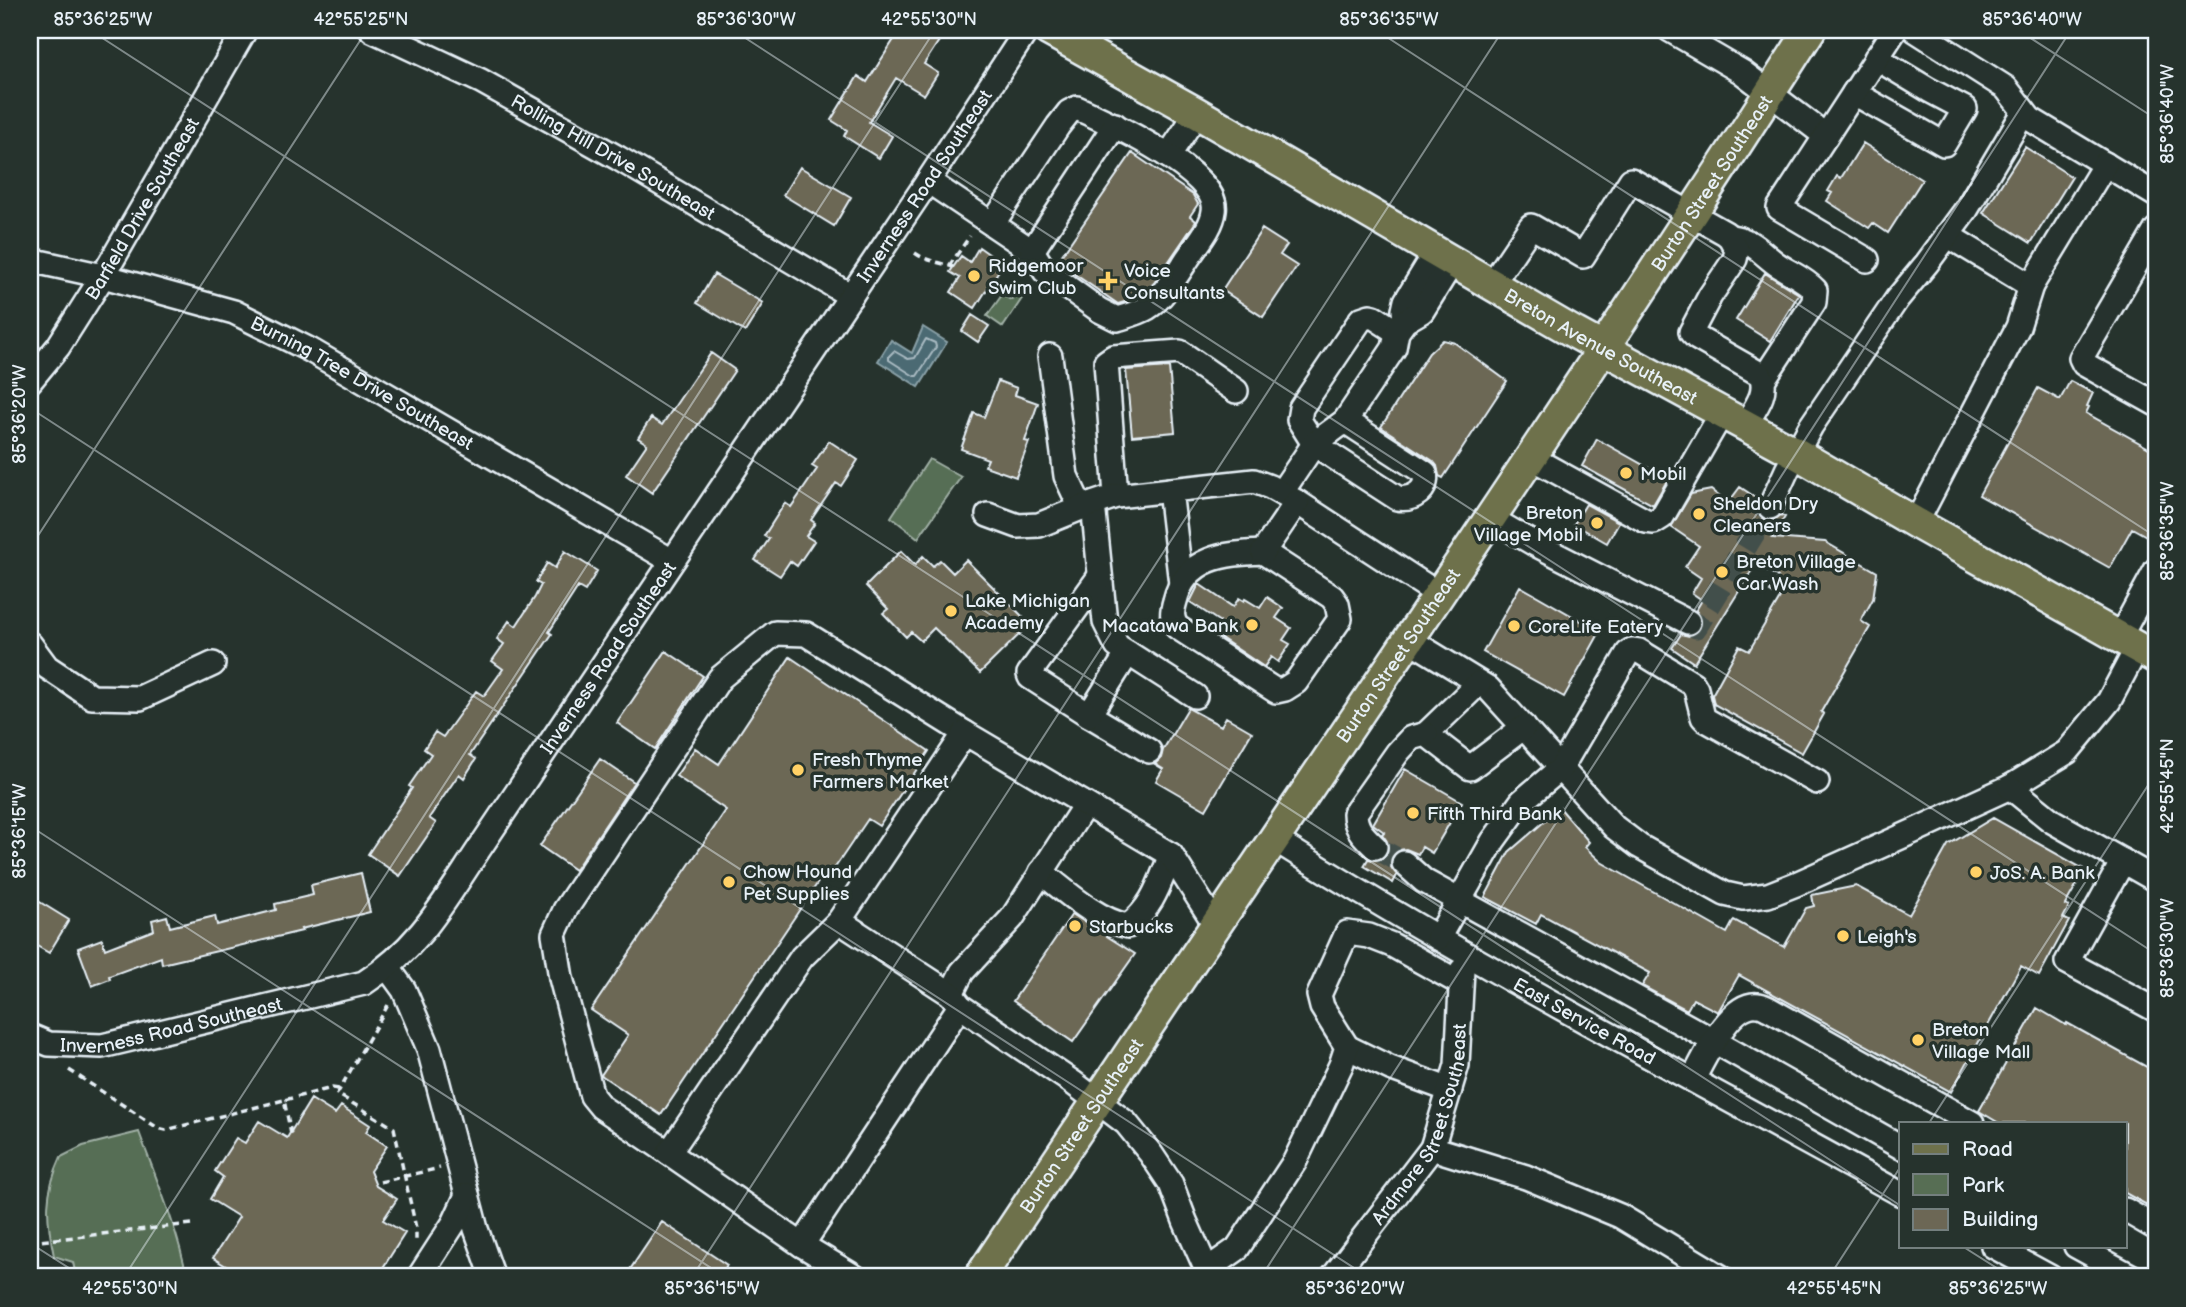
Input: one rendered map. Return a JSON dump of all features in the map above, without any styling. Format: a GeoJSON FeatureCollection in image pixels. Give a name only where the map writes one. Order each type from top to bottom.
{"type":"FeatureCollection","features":[{"type":"Feature","properties":{"kind":"main road","name":"Breton Avenue Southeast"},"geometry":{"type":"LineString","coordinates":[[1048,30],[1197,113],[1604,349],[1796,453],[2137,648]]}},
{"type":"Feature","properties":{"kind":"main road","name":"Burton Street Southeast"},"geometry":{"type":"LineString","coordinates":[[980,1277],[1604,349],[1810,30]]}},
{"type":"Feature","properties":{"kind":"street","name":"Barfield Drive Southeast"},"geometry":{"type":"LineString","coordinates":[[30,381],[58,347],[103,276],[245,30]]}},
{"type":"Feature","properties":{"kind":"street","name":"Rolling Hill Drive Southeast"},"geometry":{"type":"LineString","coordinates":[[372,30],[481,81],[618,158],[851,296]]}},
{"type":"Feature","properties":{"kind":"street","name":"Inverness Road Southeast"},"geometry":{"type":"LineString","coordinates":[[30,1036],[49,1044],[102,1046],[364,983],[388,968],[424,932],[1027,30]]}},
{"type":"Feature","properties":{"kind":"street"},"geometry":{"type":"LineString","coordinates":[[1670,30],[1742,72],[1826,136]]}},
{"type":"Feature","properties":{"kind":"street"},"geometry":{"type":"LineString","coordinates":[[1867,260],[1779,208],[1895,30]]}},
{"type":"Feature","properties":{"kind":"street"},"geometry":{"type":"LineString","coordinates":[[1915,30],[2006,88],[2030,119],[2156,195]]}},
{"type":"Feature","properties":{"kind":"street"},"geometry":{"type":"LineString","coordinates":[[1854,93],[1944,144],[1965,109],[1928,90],[1877,58]]}},
{"type":"Feature","properties":{"kind":"street"},"geometry":{"type":"LineString","coordinates":[[928,181],[984,224],[1032,251],[1045,271],[1099,310],[1117,319],[1149,307],[1170,284],[1209,224],[1215,209],[1211,196],[1199,180],[1168,156],[1135,134],[1077,108],[1069,112],[984,224]]}},
{"type":"Feature","properties":{"kind":"street"},"geometry":{"type":"LineString","coordinates":[[1770,507],[1796,453],[1839,382],[1897,299],[1966,210],[2024,112]]}},
{"type":"Feature","properties":{"kind":"street"},"geometry":{"type":"LineString","coordinates":[[1168,156],[1197,113]]}},
{"type":"Feature","properties":{"kind":"street"},"geometry":{"type":"LineString","coordinates":[[1032,251],[1115,125]]}},
{"type":"Feature","properties":{"kind":"street"},"geometry":{"type":"LineString","coordinates":[[1916,523],[2018,327],[2031,286],[2105,164]]}},
{"type":"Feature","properties":{"kind":"street"},"geometry":{"type":"LineString","coordinates":[[1492,284],[1531,226],[1583,256],[1632,180],[1730,237],[1750,242],[1815,290],[1815,302],[1763,380],[1760,398],[1734,419],[1662,517],[1654,522],[1646,521],[1530,457]]}},
{"type":"Feature","properties":{"kind":"street"},"geometry":{"type":"LineString","coordinates":[[2156,230],[2081,358],[2084,363],[2156,404]]}},
{"type":"Feature","properties":{"kind":"street"},"geometry":{"type":"LineString","coordinates":[[1947,235],[2031,286]]}},
{"type":"Feature","properties":{"kind":"street"},"geometry":{"type":"LineString","coordinates":[[1730,237],[1737,250],[1735,259],[1710,296],[1691,332],[1760,373],[1763,380]]}},
{"type":"Feature","properties":{"kind":"street"},"geometry":{"type":"LineString","coordinates":[[1264,552],[1314,444],[1345,421],[1394,348],[1401,327],[1422,311],[1444,256]]}},
{"type":"Feature","properties":{"kind":"street","name":"Burning Tree Drive Southeast"},"geometry":{"type":"LineString","coordinates":[[30,260],[103,276],[245,317],[310,350],[671,561]]}},
{"type":"Feature","properties":{"kind":"street"},"geometry":{"type":"LineString","coordinates":[[1345,421],[1425,473],[1426,482],[1421,492],[1410,499],[1398,498],[1314,444],[1299,419],[1301,408],[1361,319],[1370,316],[1401,327]]}},
{"type":"Feature","properties":{"kind":"street"},"geometry":{"type":"LineString","coordinates":[[1116,496],[1106,362],[1109,359],[1180,352],[1236,391]]}},
{"type":"Feature","properties":{"kind":"street"},"geometry":{"type":"LineString","coordinates":[[1050,356],[1066,476],[1087,506],[1100,576],[1105,622],[1116,646],[1195,696]]}},
{"type":"Feature","properties":{"kind":"street"},"geometry":{"type":"LineString","coordinates":[[988,515],[1018,526],[1039,525],[1116,496],[1254,481],[1289,497],[1438,594]]}},
{"type":"Feature","properties":{"kind":"street"},"geometry":{"type":"LineString","coordinates":[[1170,490],[1181,584]]}},
{"type":"Feature","properties":{"kind":"street"},"geometry":{"type":"LineString","coordinates":[[1490,518],[1533,543],[1688,622]]}},
{"type":"Feature","properties":{"kind":"street"},"geometry":{"type":"LineString","coordinates":[[1264,552],[1332,597],[1337,604],[1340,619],[1296,682],[1276,691],[1177,627],[1172,621],[1175,599],[1181,584],[1201,564],[1216,556],[1264,552]]}},
{"type":"Feature","properties":{"kind":"street"},"geometry":{"type":"LineString","coordinates":[[1408,639],[1488,688],[1614,827],[1639,846],[1725,894],[1744,898],[1768,895],[1796,884],[2010,787],[2067,751],[2109,701],[2137,648],[2156,570]]}},
{"type":"Feature","properties":{"kind":"street"},"geometry":{"type":"LineString","coordinates":[[1100,576],[1029,674],[1089,715],[1149,751]]}},
{"type":"Feature","properties":{"kind":"street"},"geometry":{"type":"LineString","coordinates":[[855,1277],[802,1245],[601,1107],[592,1096],[561,978],[554,934],[565,910],[720,678],[775,633],[806,634],[965,733],[1171,855],[1215,925]]}},
{"type":"Feature","properties":{"kind":"street"},"geometry":{"type":"LineString","coordinates":[[30,644],[47,667],[92,698],[140,698],[213,664]]}},
{"type":"Feature","properties":{"kind":"street"},"geometry":{"type":"LineString","coordinates":[[1438,938],[1493,841],[1522,801],[1561,768],[1632,650],[1639,651],[1693,684],[1706,720],[1817,782]]}},
{"type":"Feature","properties":{"kind":"street"},"geometry":{"type":"LineString","coordinates":[[1089,715],[1128,653]]}},
{"type":"Feature","properties":{"kind":"street"},"geometry":{"type":"LineString","coordinates":[[1375,847],[1355,823],[1355,813],[1411,738],[1426,734],[1479,683]]}},
{"type":"Feature","properties":{"kind":"street"},"geometry":{"type":"LineString","coordinates":[[1426,734],[1470,768],[1524,727]]}},
{"type":"Feature","properties":{"kind":"street"},"geometry":{"type":"LineString","coordinates":[[669,1153],[802,957],[839,921],[965,733]]}},
{"type":"Feature","properties":{"kind":"street"},"geometry":{"type":"LineString","coordinates":[[2010,787],[2052,821],[2156,880]]}},
{"type":"Feature","properties":{"kind":"street"},"geometry":{"type":"LineString","coordinates":[[802,1245],[956,1000],[962,972],[1012,918],[1085,805]]}},
{"type":"Feature","properties":{"kind":"street","name":"East Service Road"},"geometry":{"type":"LineString","coordinates":[[1274,839],[1463,953],[1899,1193]]}},
{"type":"Feature","properties":{"kind":"street"},"geometry":{"type":"LineString","coordinates":[[1047,864],[1104,918],[1128,926],[1142,915],[1150,903],[1171,855]]}},
{"type":"Feature","properties":{"kind":"street"},"geometry":{"type":"LineString","coordinates":[[2123,861],[2067,962],[2156,1010]]}},
{"type":"Feature","properties":{"kind":"street"},"geometry":{"type":"LineString","coordinates":[[1404,863],[1424,881],[1899,1146]]}},
{"type":"Feature","properties":{"kind":"street"},"geometry":{"type":"LineString","coordinates":[[839,921],[956,1000],[1098,1100],[1126,1123],[1171,1184],[1209,1274],[1237,1249],[1295,1161],[1348,1047]]}},
{"type":"Feature","properties":{"kind":"street"},"geometry":{"type":"LineString","coordinates":[[1450,1090],[1390,1068],[1348,1047],[1322,1007],[1319,995],[1347,933],[1369,936],[1392,945],[1460,983]]}},
{"type":"Feature","properties":{"kind":"street","name":"Ardmore Street Southeast"},"geometry":{"type":"LineString","coordinates":[[1333,1277],[1432,1148],[1457,1065],[1463,953]]}},
{"type":"Feature","properties":{"kind":"street"},"geometry":{"type":"LineString","coordinates":[[388,968],[404,990],[429,1049],[476,1229],[493,1277]]}},
{"type":"Feature","properties":{"kind":"street"},"geometry":{"type":"LineString","coordinates":[[1693,1079],[1714,1041],[1737,1013],[1749,1006],[1758,1005],[1970,1122]]}},
{"type":"Feature","properties":{"kind":"street"},"geometry":{"type":"LineString","coordinates":[[1432,1148],[1526,1177],[1620,1216],[1721,1277]]}},
{"type":"Feature","properties":{"kind":"street"},"geometry":{"type":"LineString","coordinates":[[418,1277],[454,1223],[467,1195]]}},
{"type":"Feature","properties":{"kind":"street"},"geometry":{"type":"LineString","coordinates":[[2126,1211],[2156,1228]]}},
{"type":"Feature","properties":{"kind":"street"},"geometry":{"type":"LineString","coordinates":[[1997,1248],[2050,1277]]}},
{"type":"Feature","properties":{"kind":"street"},"geometry":{"type":"LineString","coordinates":[[2080,1248],[2133,1277]]}},
{"type":"Feature","properties":{"kind":"path"},"geometry":{"type":"LineString","coordinates":[[915,253],[925,260],[951,267],[984,224]]}},
{"type":"Feature","properties":{"kind":"path"},"geometry":{"type":"LineString","coordinates":[[394,995],[337,1094],[394,1128],[416,1243]]}},
{"type":"Feature","properties":{"kind":"path"},"geometry":{"type":"LineString","coordinates":[[69,1070],[158,1128],[166,1130],[332,1088],[339,1089]]}},
{"type":"Feature","properties":{"kind":"path"},"geometry":{"type":"LineString","coordinates":[[284,1100],[291,1134]]}},
{"type":"Feature","properties":{"kind":"path"},"geometry":{"type":"LineString","coordinates":[[380,1182],[442,1168]]}},
{"type":"Feature","properties":{"kind":"path"},"geometry":{"type":"LineString","coordinates":[[30,1242],[192,1224]]}},
{"type":"Feature","properties":{"kind":"green space"},"geometry":{"type":"Polygon","coordinates":[[[1017,292],[1023,297],[1003,327],[987,316],[1002,295],[1011,300],[1017,292]]]}},
{"type":"Feature","properties":{"kind":"green space"},"geometry":{"type":"Polygon","coordinates":[[[929,459],[961,477],[918,538],[891,517],[929,459]]]}},
{"type":"Feature","properties":{"kind":"green space"},"geometry":{"type":"Polygon","coordinates":[[[139,1132],[172,1222],[187,1277],[76,1277],[73,1262],[54,1256],[48,1206],[55,1170],[61,1157],[83,1146],[139,1132]]]}},
{"type":"Feature","properties":{"kind":"water"},"geometry":{"type":"Polygon","coordinates":[[[923,327],[947,342],[919,387],[878,361],[891,340],[912,353],[923,327]]]}},
{"type":"Feature","properties":{"kind":"building"},"geometry":{"type":"Polygon","coordinates":[[[900,30],[946,30],[924,64],[938,73],[924,95],[896,78],[869,122],[892,136],[879,158],[844,136],[847,130],[831,120],[858,76],[867,82],[900,30]]]}},
{"type":"Feature","properties":{"kind":"building"},"geometry":{"type":"Polygon","coordinates":[[[1863,143],[1922,180],[1888,233],[1873,223],[1869,228],[1827,201],[1832,193],[1828,191],[1837,176],[1841,178],[1863,143]]]}},
{"type":"Feature","properties":{"kind":"building"},"geometry":{"type":"Polygon","coordinates":[[[2025,147],[2072,177],[2031,243],[1983,213],[2025,147]]]}},
{"type":"Feature","properties":{"kind":"building"},"geometry":{"type":"Polygon","coordinates":[[[1132,153],[1193,195],[1198,204],[1190,216],[1195,223],[1154,283],[1140,296],[1136,293],[1131,300],[1118,304],[1057,262],[1132,153]]]}},
{"type":"Feature","properties":{"kind":"building"},"geometry":{"type":"Polygon","coordinates":[[[800,167],[851,197],[834,226],[783,195],[800,167]]]}},
{"type":"Feature","properties":{"kind":"building"},"geometry":{"type":"Polygon","coordinates":[[[1262,229],[1287,245],[1280,255],[1297,266],[1263,317],[1222,290],[1262,229]]]}},
{"type":"Feature","properties":{"kind":"building","name":"Ridgemoor Swim Club"},"geometry":{"type":"Polygon","coordinates":[[[979,247],[1003,264],[975,308],[951,292],[960,278],[950,272],[961,256],[970,262],[979,247]]]}},
{"type":"Feature","properties":{"kind":"building"},"geometry":{"type":"Polygon","coordinates":[[[1765,273],[1799,294],[1770,341],[1736,320],[1765,273]]]}},
{"type":"Feature","properties":{"kind":"building"},"geometry":{"type":"Polygon","coordinates":[[[714,274],[763,303],[745,332],[697,303],[714,274]]]}},
{"type":"Feature","properties":{"kind":"building"},"geometry":{"type":"Polygon","coordinates":[[[972,315],[989,326],[978,342],[962,331],[972,315]]]}},
{"type":"Feature","properties":{"kind":"building"},"geometry":{"type":"Polygon","coordinates":[[[1443,340],[1455,343],[1507,381],[1443,478],[1439,476],[1433,461],[1381,427],[1429,353],[1443,340]]]}},
{"type":"Feature","properties":{"kind":"building"},"geometry":{"type":"Polygon","coordinates":[[[711,353],[735,370],[652,493],[626,475],[647,444],[638,438],[651,418],[662,425],[711,353]]]}},
{"type":"Feature","properties":{"kind":"building"},"geometry":{"type":"Polygon","coordinates":[[[1169,367],[1175,432],[1132,436],[1126,370],[1169,367]]]}},
{"type":"Feature","properties":{"kind":"building"},"geometry":{"type":"Polygon","coordinates":[[[998,381],[1017,388],[1015,395],[1038,403],[1025,441],[1029,442],[1016,477],[985,466],[988,459],[961,449],[974,413],[984,417],[998,381]]]}},
{"type":"Feature","properties":{"kind":"building"},"geometry":{"type":"Polygon","coordinates":[[[2070,381],[2093,393],[2086,413],[2156,452],[2156,486],[2148,501],[2156,506],[2156,527],[2150,538],[2132,528],[2110,568],[1979,495],[2038,388],[2060,400],[2070,381]]]}},
{"type":"Feature","properties":{"kind":"building"},"geometry":{"type":"Polygon","coordinates":[[[1597,439],[1668,479],[1653,505],[1582,466],[1597,439]]]}},
{"type":"Feature","properties":{"kind":"building"},"geometry":{"type":"Polygon","coordinates":[[[829,441],[858,460],[841,486],[836,483],[811,520],[815,523],[806,536],[814,541],[797,566],[790,561],[780,576],[755,560],[769,539],[764,536],[785,503],[791,507],[817,469],[812,466],[829,441]]]}},
{"type":"Feature","properties":{"kind":"building"},"geometry":{"type":"Polygon","coordinates":[[[1740,487],[1758,499],[1756,509],[1764,519],[1772,521],[1781,515],[1785,517],[1772,538],[1825,542],[1877,572],[1873,599],[1861,621],[1870,627],[1821,712],[1824,714],[1802,753],[1714,704],[1712,695],[1739,646],[1749,651],[1780,598],[1770,592],[1778,577],[1756,564],[1694,663],[1672,648],[1681,634],[1689,636],[1700,629],[1702,621],[1696,610],[1702,600],[1692,593],[1701,578],[1685,567],[1699,546],[1671,527],[1691,494],[1711,490],[1728,503],[1740,487]]]}},
{"type":"Feature","properties":{"kind":"building","name":"Breton Village Mobil"},"geometry":{"type":"Polygon","coordinates":[[[1586,504],[1619,522],[1607,543],[1574,524],[1586,504]]]}},
{"type":"Feature","properties":{"kind":"building"},"geometry":{"type":"Polygon","coordinates":[[[565,551],[597,571],[585,591],[578,587],[549,632],[552,634],[470,755],[476,759],[464,778],[459,774],[429,818],[436,823],[400,876],[368,854],[431,754],[424,749],[435,732],[443,737],[476,691],[484,696],[503,669],[492,661],[504,644],[497,639],[509,621],[516,626],[541,585],[536,582],[547,563],[555,568],[565,551]]]}},
{"type":"Feature","properties":{"kind":"building","name":"Lake Michigan Academy"},"geometry":{"type":"Polygon","coordinates":[[[901,551],[915,565],[923,556],[933,566],[940,560],[953,573],[966,560],[1030,624],[980,673],[934,628],[921,641],[911,632],[906,637],[883,613],[888,609],[866,586],[901,551]]]}},
{"type":"Feature","properties":{"kind":"building","name":"Macatawa Bank"},"geometry":{"type":"Polygon","coordinates":[[[1199,584],[1233,607],[1239,598],[1260,608],[1267,597],[1283,608],[1276,618],[1291,628],[1283,640],[1290,644],[1278,662],[1271,657],[1264,667],[1221,638],[1223,635],[1215,630],[1220,622],[1190,602],[1199,584]]]}},
{"type":"Feature","properties":{"kind":"building"},"geometry":{"type":"Polygon","coordinates":[[[1520,586],[1600,632],[1564,697],[1483,652],[1520,586]]]}},
{"type":"Feature","properties":{"kind":"building"},"geometry":{"type":"Polygon","coordinates":[[[666,651],[703,676],[655,749],[617,723],[666,651]]]}},
{"type":"Feature","properties":{"kind":"building"},"geometry":{"type":"Polygon","coordinates":[[[790,657],[929,751],[879,826],[868,819],[828,878],[823,875],[661,1115],[601,1075],[628,1035],[591,1010],[726,810],[676,776],[695,748],[719,764],[790,657]]]}},
{"type":"Feature","properties":{"kind":"building"},"geometry":{"type":"Polygon","coordinates":[[[1188,708],[1221,726],[1226,717],[1252,732],[1206,810],[1156,781],[1163,769],[1155,764],[1161,758],[1188,708]]]}},
{"type":"Feature","properties":{"kind":"building"},"geometry":{"type":"Polygon","coordinates":[[[600,759],[634,782],[575,870],[540,846],[600,759]]]}},
{"type":"Feature","properties":{"kind":"building"},"geometry":{"type":"Polygon","coordinates":[[[1405,769],[1462,802],[1432,853],[1422,847],[1418,854],[1406,849],[1393,854],[1391,867],[1397,875],[1393,883],[1364,866],[1368,859],[1379,860],[1388,851],[1388,843],[1382,834],[1384,832],[1373,824],[1405,769]]]}},
{"type":"Feature","properties":{"kind":"building"},"geometry":{"type":"Polygon","coordinates":[[[1560,808],[1589,842],[1585,847],[1601,862],[1727,933],[1734,920],[1784,947],[1806,908],[1814,906],[1812,895],[1856,886],[1909,915],[1948,845],[1993,818],[2085,870],[2065,905],[2069,907],[2063,918],[2069,921],[2039,976],[2021,966],[1951,1092],[1739,975],[1718,1012],[1693,999],[1687,1010],[1642,986],[1650,973],[1541,914],[1536,924],[1485,897],[1509,852],[1560,808]]]}},
{"type":"Feature","properties":{"kind":"building"},"geometry":{"type":"Polygon","coordinates":[[[361,873],[370,912],[301,929],[302,931],[162,964],[161,957],[109,976],[110,979],[92,986],[78,948],[102,939],[105,949],[154,930],[152,920],[167,916],[170,927],[215,916],[217,925],[276,910],[275,904],[313,895],[311,885],[361,873]]]}},
{"type":"Feature","properties":{"kind":"building"},"geometry":{"type":"Polygon","coordinates":[[[30,896],[69,920],[49,953],[30,942],[30,896]]]}},
{"type":"Feature","properties":{"kind":"building"},"geometry":{"type":"Polygon","coordinates":[[[1072,914],[1135,954],[1073,1042],[1013,1001],[1072,914]]]}},
{"type":"Feature","properties":{"kind":"building","name":"Breton Village Mall"},"geometry":{"type":"Polygon","coordinates":[[[2037,1008],[2156,1072],[2156,1210],[2126,1194],[2126,1122],[1997,1122],[1979,1111],[2037,1008]]]}},
{"type":"Feature","properties":{"kind":"building"},"geometry":{"type":"Polygon","coordinates":[[[311,1099],[335,1114],[341,1106],[370,1125],[366,1132],[387,1146],[370,1171],[376,1186],[397,1199],[383,1220],[405,1233],[377,1277],[368,1277],[354,1269],[348,1277],[230,1277],[234,1271],[213,1258],[239,1217],[210,1199],[223,1177],[215,1171],[236,1138],[245,1143],[259,1121],[287,1138],[311,1099]]]}},
{"type":"Feature","properties":{"kind":"building"},"geometry":{"type":"Polygon","coordinates":[[[662,1222],[727,1265],[719,1277],[625,1277],[662,1222]]]}},
{"type":"Feature","properties":{"kind":"tunnel"},"geometry":{"type":"LineString","coordinates":[[1688,622],[1696,627],[1770,507]]}},
{"type":"Feature","properties":{"kind":"tunnel"},"geometry":{"type":"LineString","coordinates":[[1375,847],[1404,863]]}},
{"type":"Feature","properties":{"kind":"place","name":"Ridgemoor Swim Club"},"geometry":{"type":"Point","coordinates":[974,276]}},
{"type":"Feature","properties":{"kind":"place","name":"Voice Consultants"},"geometry":{"type":"Point","coordinates":[1108,281]}},
{"type":"Feature","properties":{"kind":"place","name":"Mobil"},"geometry":{"type":"Point","coordinates":[1626,473]}},
{"type":"Feature","properties":{"kind":"place","name":"Sheldon Dry Cleaners"},"geometry":{"type":"Point","coordinates":[1699,514]}},
{"type":"Feature","properties":{"kind":"place","name":"Breton Village Mobil"},"geometry":{"type":"Point","coordinates":[1597,523]}},
{"type":"Feature","properties":{"kind":"place","name":"Breton Village Car Wash"},"geometry":{"type":"Point","coordinates":[1722,572]}},
{"type":"Feature","properties":{"kind":"place","name":"Lake Michigan Academy"},"geometry":{"type":"Point","coordinates":[951,611]}},
{"type":"Feature","properties":{"kind":"place","name":"Macatawa Bank"},"geometry":{"type":"Point","coordinates":[1252,625]}},
{"type":"Feature","properties":{"kind":"place","name":"CoreLife Eatery"},"geometry":{"type":"Point","coordinates":[1514,626]}},
{"type":"Feature","properties":{"kind":"place","name":"Fresh Thyme Farmers Market"},"geometry":{"type":"Point","coordinates":[798,770]}},
{"type":"Feature","properties":{"kind":"place","name":"Fifth Third Bank"},"geometry":{"type":"Point","coordinates":[1413,813]}},
{"type":"Feature","properties":{"kind":"place","name":"JoS. A. Bank"},"geometry":{"type":"Point","coordinates":[1976,872]}},
{"type":"Feature","properties":{"kind":"place","name":"Chow Hound Pet Supplies"},"geometry":{"type":"Point","coordinates":[729,882]}},
{"type":"Feature","properties":{"kind":"place","name":"Starbucks"},"geometry":{"type":"Point","coordinates":[1075,926]}},
{"type":"Feature","properties":{"kind":"place","name":"Leigh's"},"geometry":{"type":"Point","coordinates":[1843,936]}},
{"type":"Feature","properties":{"kind":"place","name":"Breton Village Mall"},"geometry":{"type":"Point","coordinates":[1918,1040]}}]}
